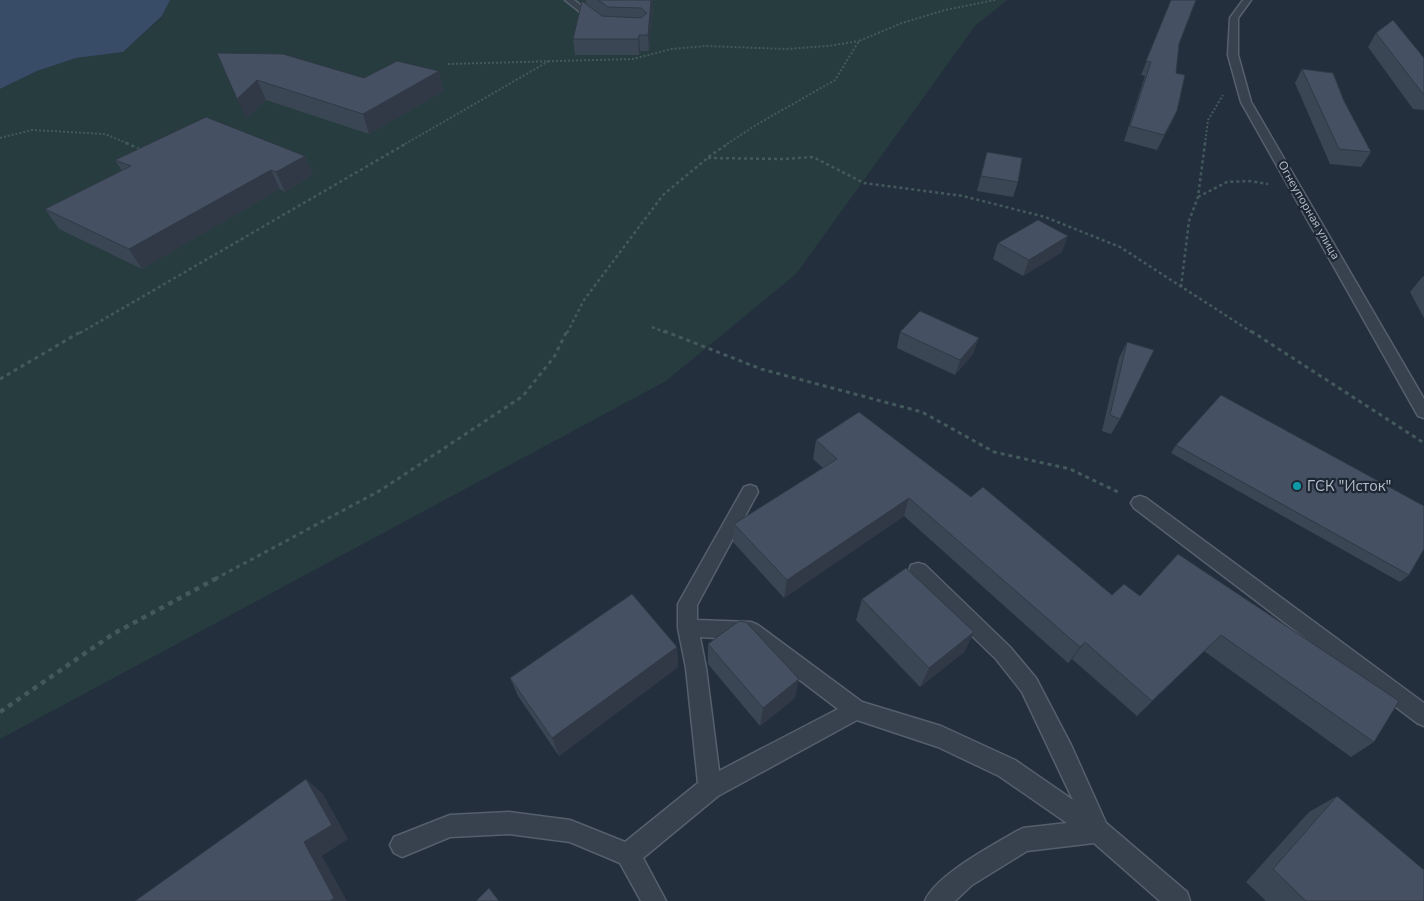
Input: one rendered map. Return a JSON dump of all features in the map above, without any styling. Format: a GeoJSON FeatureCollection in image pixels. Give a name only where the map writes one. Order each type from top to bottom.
{"type":"FeatureCollection","features":[{"type":"Feature","properties":{"kind":"lane"},"geometry":{"type":"LineString","coordinates":[[569,0],[607,28]]}},
{"type":"Feature","properties":{"kind":"lane","name":"Огнеупорная улица"},"geometry":{"type":"LineString","coordinates":[[1247,0],[1234,18],[1233,55],[1246,102],[1424,412]]}},
{"type":"Feature","properties":{"kind":"lane"},"geometry":{"type":"LineString","coordinates":[[710,788],[696,668],[688,628],[687,604],[750,492]]}},
{"type":"Feature","properties":{"kind":"lane"},"geometry":{"type":"LineString","coordinates":[[1140,503],[1424,716]]}},
{"type":"Feature","properties":{"kind":"lane"},"geometry":{"type":"LineString","coordinates":[[918,571],[1003,653],[1029,685],[1063,753],[1098,831]]}},
{"type":"Feature","properties":{"kind":"lane"},"geometry":{"type":"LineString","coordinates":[[688,628],[751,631],[856,710],[941,737],[1007,768],[1098,831],[1178,901]]}},
{"type":"Feature","properties":{"kind":"lane"},"geometry":{"type":"LineString","coordinates":[[628,855],[710,788],[856,710]]}},
{"type":"Feature","properties":{"kind":"lane"},"geometry":{"type":"LineString","coordinates":[[402,845],[450,826],[509,823],[570,831],[628,855],[654,901]]}},
{"type":"Feature","properties":{"kind":"lane"},"geometry":{"type":"LineString","coordinates":[[937,901],[964,877],[1023,840],[1098,831]]}},
{"type":"Feature","properties":{"kind":"path"},"geometry":{"type":"LineString","coordinates":[[448,64],[633,59],[671,49],[706,46],[786,49],[828,46],[859,40],[902,23],[945,10],[995,0]]}},
{"type":"Feature","properties":{"kind":"path"},"geometry":{"type":"LineString","coordinates":[[0,712],[113,634],[381,490],[523,396],[554,357],[584,300],[662,195],[708,158],[756,125],[835,80],[859,40]]}},
{"type":"Feature","properties":{"kind":"path"},"geometry":{"type":"LineString","coordinates":[[0,379],[550,61]]}},
{"type":"Feature","properties":{"kind":"path"},"geometry":{"type":"LineString","coordinates":[[1181,287],[1189,221],[1198,197],[1208,120],[1219,99],[1240,80]]}},
{"type":"Feature","properties":{"kind":"path"},"geometry":{"type":"LineString","coordinates":[[0,138],[32,130],[105,134],[144,152]]}},
{"type":"Feature","properties":{"kind":"path"},"geometry":{"type":"LineString","coordinates":[[708,158],[784,159],[813,157],[864,183],[963,196],[1045,217],[1120,247],[1424,444]]}},
{"type":"Feature","properties":{"kind":"path"},"geometry":{"type":"LineString","coordinates":[[1198,197],[1227,182],[1249,181],[1270,184],[1299,194]]}},
{"type":"Feature","properties":{"kind":"path"},"geometry":{"type":"LineString","coordinates":[[652,327],[761,369],[922,412],[994,452],[1070,469],[1140,503]]}},
{"type":"Feature","properties":{"kind":"green space"},"geometry":{"type":"Polygon","coordinates":[[[170,0],[1007,0],[975,26],[796,274],[666,381],[0,739],[0,89],[37,71],[76,58],[123,52],[162,17],[170,0]]]}},
{"type":"Feature","properties":{"kind":"water"},"geometry":{"type":"Polygon","coordinates":[[[0,0],[170,0],[162,16],[123,52],[76,58],[37,71],[0,89],[0,0]]]}},
{"type":"Feature","properties":{"kind":"building"},"geometry":{"type":"Polygon","coordinates":[[[598,0],[651,0],[648,35],[639,35],[638,39],[573,39],[582,1],[602,16],[641,18],[647,13],[641,8],[608,7],[598,0]]]}},
{"type":"Feature","properties":{"kind":"building"},"geometry":{"type":"Polygon","coordinates":[[[1171,0],[1196,0],[1179,44],[1176,73],[1185,75],[1177,111],[1164,135],[1130,126],[1151,62],[1146,61],[1171,0]]]}},
{"type":"Feature","properties":{"kind":"building"},"geometry":{"type":"Polygon","coordinates":[[[1393,20],[1424,58],[1424,95],[1376,33],[1393,20]]]}},
{"type":"Feature","properties":{"kind":"building"},"geometry":{"type":"Polygon","coordinates":[[[217,53],[283,54],[364,78],[397,61],[439,71],[363,114],[257,80],[237,99],[217,53]]]}},
{"type":"Feature","properties":{"kind":"building"},"geometry":{"type":"Polygon","coordinates":[[[1302,69],[1333,73],[1344,101],[1371,152],[1339,149],[1302,69]]]}},
{"type":"Feature","properties":{"kind":"building"},"geometry":{"type":"Polygon","coordinates":[[[206,117],[305,156],[276,172],[271,170],[129,249],[45,209],[131,166],[115,160],[206,117]]]}},
{"type":"Feature","properties":{"kind":"building"},"geometry":{"type":"Polygon","coordinates":[[[987,152],[1022,158],[1018,182],[981,176],[987,152]]]}},
{"type":"Feature","properties":{"kind":"building"},"geometry":{"type":"Polygon","coordinates":[[[1038,220],[1068,236],[1029,260],[998,243],[1038,220]]]}},
{"type":"Feature","properties":{"kind":"building"},"geometry":{"type":"Polygon","coordinates":[[[920,311],[979,338],[960,360],[900,332],[920,311]]]}},
{"type":"Feature","properties":{"kind":"building"},"geometry":{"type":"Polygon","coordinates":[[[1127,342],[1154,350],[1120,419],[1110,415],[1127,342]]]}},
{"type":"Feature","properties":{"kind":"building","name":"ГСК \"Исток\""},"geometry":{"type":"Polygon","coordinates":[[[1221,395],[1424,506],[1424,549],[1409,575],[1176,445],[1221,395]]]}},
{"type":"Feature","properties":{"kind":"building"},"geometry":{"type":"Polygon","coordinates":[[[859,412],[971,497],[983,487],[1112,595],[1124,584],[1140,596],[1178,554],[1399,701],[1374,742],[1221,635],[1152,701],[1085,642],[1080,647],[909,498],[787,580],[734,524],[837,459],[816,440],[859,412]]]}},
{"type":"Feature","properties":{"kind":"building"},"geometry":{"type":"Polygon","coordinates":[[[906,568],[974,632],[929,668],[862,599],[906,568]]]}},
{"type":"Feature","properties":{"kind":"building"},"geometry":{"type":"Polygon","coordinates":[[[632,594],[677,647],[552,738],[510,678],[632,594]]]}},
{"type":"Feature","properties":{"kind":"building"},"geometry":{"type":"Polygon","coordinates":[[[739,621],[746,622],[799,679],[763,708],[708,644],[739,621]]]}},
{"type":"Feature","properties":{"kind":"building"},"geometry":{"type":"Polygon","coordinates":[[[306,779],[332,825],[304,842],[334,898],[330,901],[135,901],[306,779]]]}},
{"type":"Feature","properties":{"kind":"building"},"geometry":{"type":"Polygon","coordinates":[[[1337,796],[1424,870],[1424,901],[1306,901],[1273,869],[1337,796]]]}},
{"type":"Feature","properties":{"kind":"building"},"geometry":{"type":"Polygon","coordinates":[[[489,888],[499,901],[476,901],[489,888]]]}},
{"type":"Feature","properties":{"kind":"place","name":"ГСК \"Исток\""},"geometry":{"type":"Point","coordinates":[1297,486]}}]}
